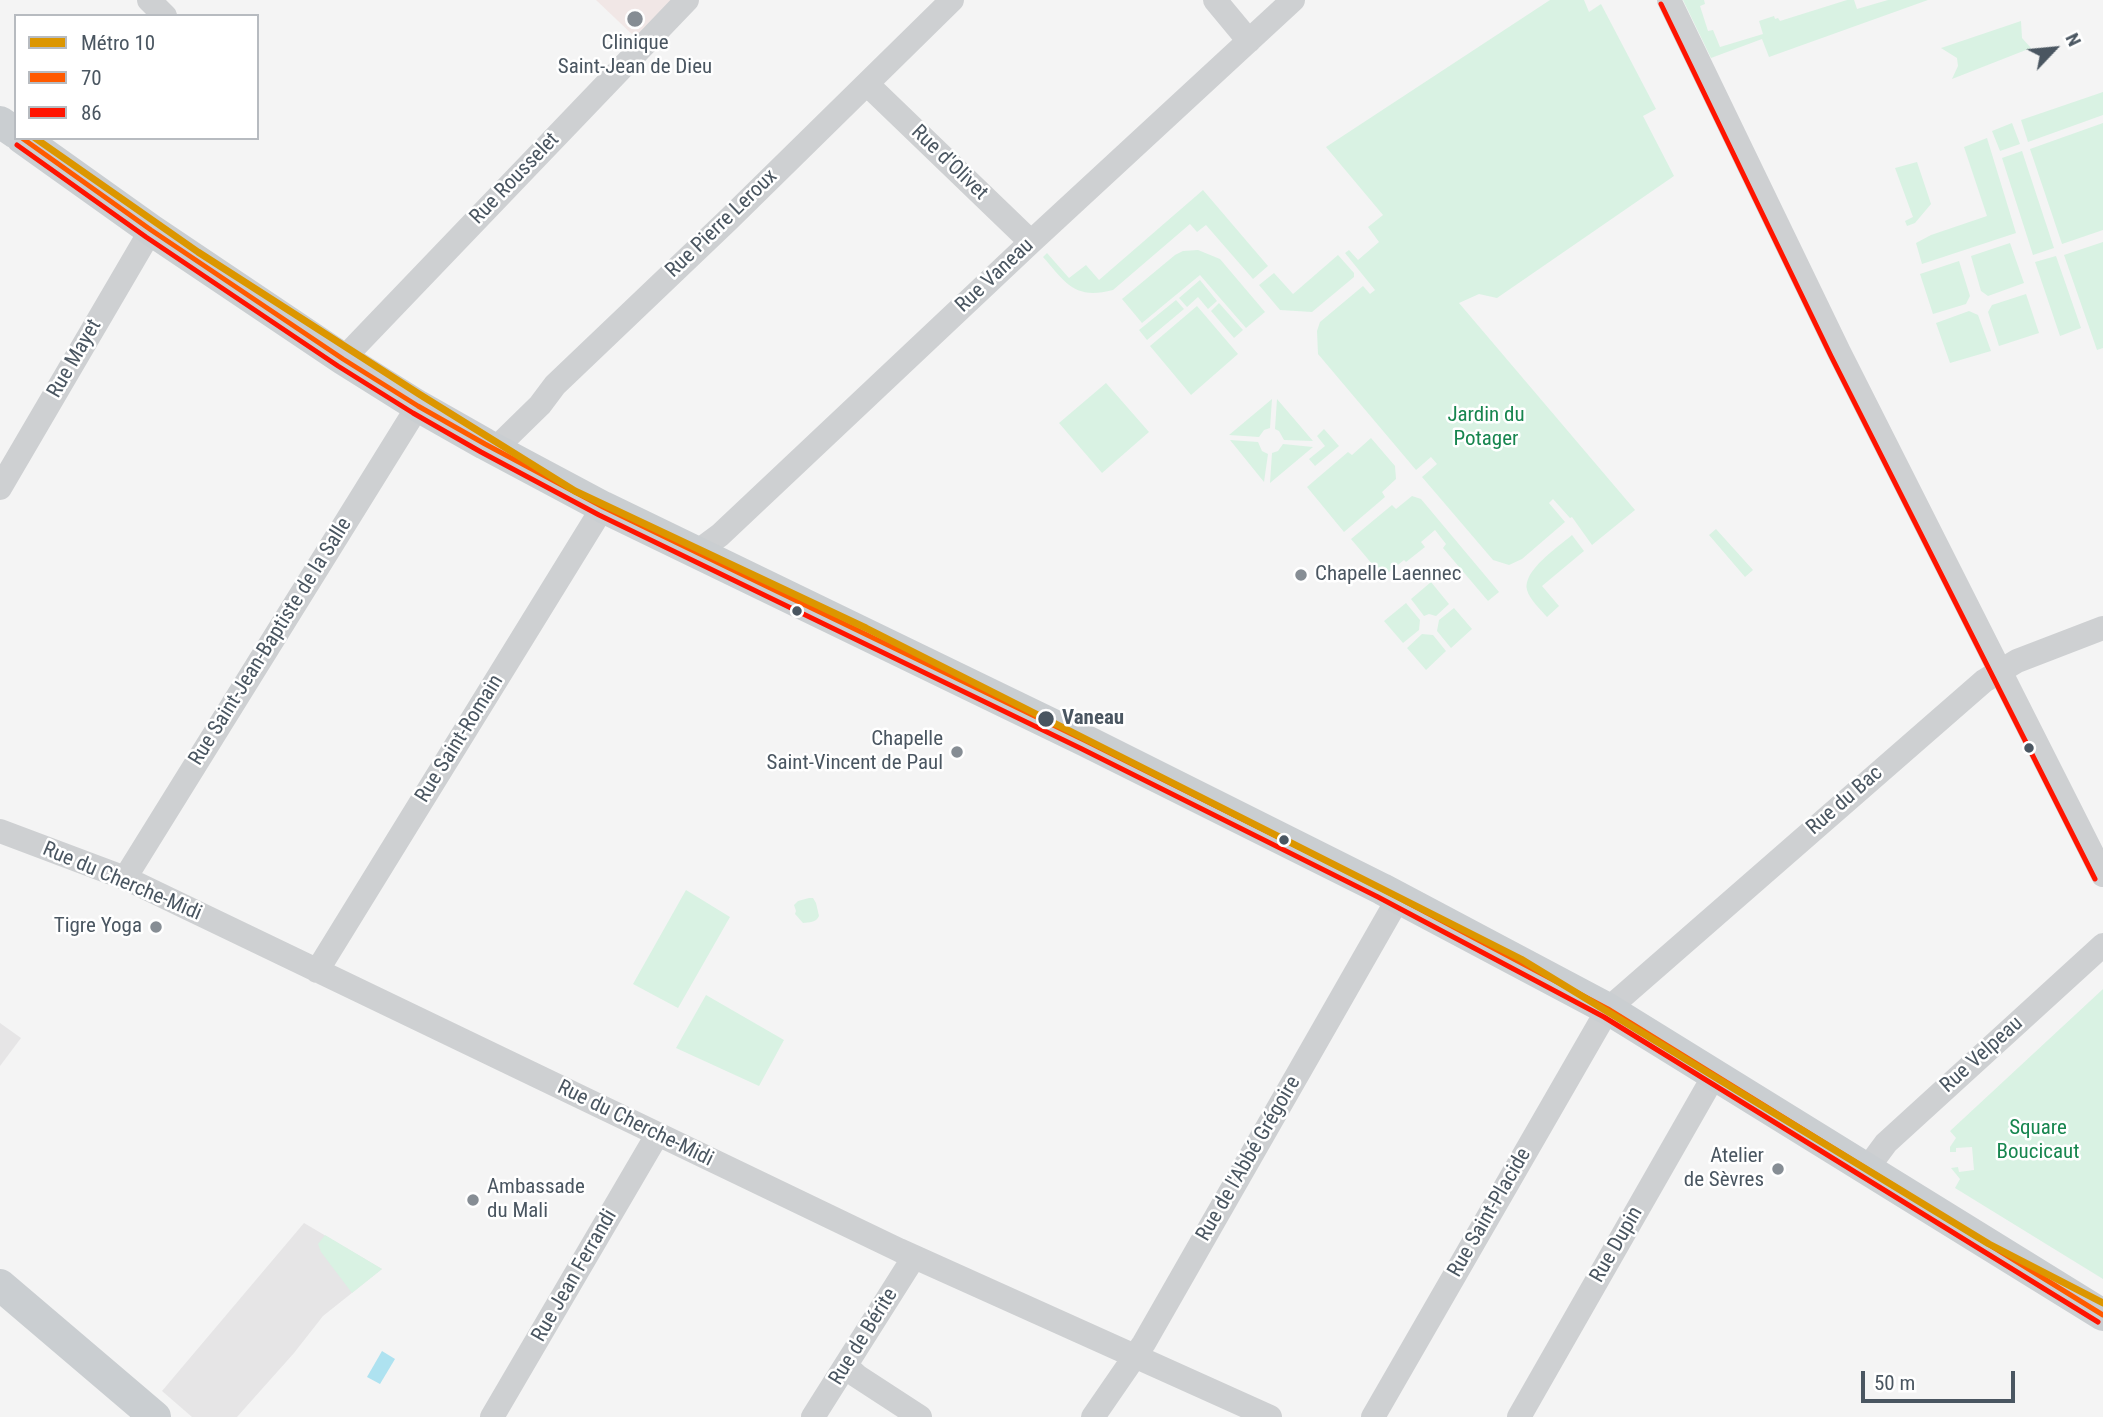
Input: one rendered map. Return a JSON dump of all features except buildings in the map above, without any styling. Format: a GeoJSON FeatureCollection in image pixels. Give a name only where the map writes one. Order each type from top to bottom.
{"type":"FeatureCollection","features":[{"type":"Feature","properties":{"kind":"main road"},"geometry":{"type":"LineString","coordinates":[[26,140],[150,230],[418,406],[603,507],[1086,741],[1399,897],[1608,1009],[2103,1315]]}},
{"type":"Feature","properties":{"kind":"main road"},"geometry":{"type":"LineString","coordinates":[[0,1285],[155,1417]]}},
{"type":"Feature","properties":{"kind":"street"},"geometry":{"type":"LineString","coordinates":[[149,0],[163,14]]}},
{"type":"Feature","properties":{"kind":"street","name":"Rue Rousselet"},"geometry":{"type":"LineString","coordinates":[[344,359],[687,0]]}},
{"type":"Feature","properties":{"kind":"street","name":"Rue Pierre Leroux"},"geometry":{"type":"LineString","coordinates":[[495,449],[540,405],[555,385],[952,0]]}},
{"type":"Feature","properties":{"kind":"street"},"geometry":{"type":"LineString","coordinates":[[1215,0],[1250,41]]}},
{"type":"Feature","properties":{"kind":"street","name":"Rue Vaneau"},"geometry":{"type":"LineString","coordinates":[[697,552],[720,535],[1293,0]]}},
{"type":"Feature","properties":{"kind":"street"},"geometry":{"type":"LineString","coordinates":[[1669,0],[1839,352],[2103,875]]}},
{"type":"Feature","properties":{"kind":"street","name":"Rue d'Olivet"},"geometry":{"type":"LineString","coordinates":[[867,84],[1031,242]]}},
{"type":"Feature","properties":{"kind":"street","name":"Rue Mayet"},"geometry":{"type":"LineString","coordinates":[[0,488],[150,230]]}},
{"type":"Feature","properties":{"kind":"street","name":"Rue Saint-Jean-Baptiste de la Salle"},"geometry":{"type":"LineString","coordinates":[[125,878],[418,406]]}},
{"type":"Feature","properties":{"kind":"street","name":"Rue Saint-Romain"},"geometry":{"type":"LineString","coordinates":[[317,971],[603,507]]}},
{"type":"Feature","properties":{"kind":"street","name":"Rue du Bac"},"geometry":{"type":"LineString","coordinates":[[1608,1009],[1984,681],[2017,661],[2103,628]]}},
{"type":"Feature","properties":{"kind":"street"},"geometry":{"type":"LineString","coordinates":[[2079,830],[2103,848]]}},
{"type":"Feature","properties":{"kind":"street","name":"Rue du Cherche-Midi"},"geometry":{"type":"LineString","coordinates":[[0,831],[125,878],[914,1256],[1270,1417]]}},
{"type":"Feature","properties":{"kind":"street","name":"Rue de l'Abbé Grégoire"},"geometry":{"type":"LineString","coordinates":[[1093,1417],[1144,1343],[1399,897]]}},
{"type":"Feature","properties":{"kind":"street","name":"Rue Velpeau"},"geometry":{"type":"LineString","coordinates":[[1866,1170],[1886,1143],[2103,945]]}},
{"type":"Feature","properties":{"kind":"street","name":"Rue Saint-Placide"},"geometry":{"type":"LineString","coordinates":[[1373,1417],[1608,1009]]}},
{"type":"Feature","properties":{"kind":"street","name":"Rue Dupin"},"geometry":{"type":"LineString","coordinates":[[1519,1417],[1715,1074]]}},
{"type":"Feature","properties":{"kind":"street","name":"Rue Jean Ferrandi"},"geometry":{"type":"LineString","coordinates":[[492,1417],[657,1135]]}},
{"type":"Feature","properties":{"kind":"street","name":"Rue de Bérite"},"geometry":{"type":"LineString","coordinates":[[813,1417],[914,1256]]}},
{"type":"Feature","properties":{"kind":"street"},"geometry":{"type":"LineString","coordinates":[[846,1366],[920,1417]]}},
{"type":"Feature","properties":{"kind":"shaded area","name":"Clinique Saint-Jean de Dieu"},"geometry":{"type":"Polygon","coordinates":[[[596,0],[672,0],[636,38],[596,0]]]}},
{"type":"Feature","properties":{"kind":"shaded area"},"geometry":{"type":"Polygon","coordinates":[[[0,1023],[21,1038],[0,1066],[0,1023]]]}},
{"type":"Feature","properties":{"kind":"shaded area"},"geometry":{"type":"Polygon","coordinates":[[[304,1223],[382,1269],[323,1316],[237,1417],[192,1417],[162,1391],[304,1223]]]}},
{"type":"Feature","properties":{"kind":"green space","name":"Jardin du Potager"},"geometry":{"type":"Polygon","coordinates":[[[1550,0],[1584,0],[1589,12],[1601,4],[1656,109],[1643,116],[1674,176],[1497,298],[1479,294],[1459,303],[1635,510],[1592,545],[1572,517],[1570,518],[1553,499],[1549,503],[1565,522],[1522,559],[1509,565],[1493,560],[1422,477],[1437,464],[1431,457],[1416,470],[1318,354],[1317,331],[1320,322],[1363,286],[1370,294],[1375,290],[1345,253],[1349,250],[1358,260],[1379,242],[1368,227],[1383,215],[1326,147],[1550,0]]]}},
{"type":"Feature","properties":{"kind":"green space"},"geometry":{"type":"Polygon","coordinates":[[[1683,0],[1704,0],[1705,4],[1700,6],[1708,31],[1713,30],[1720,47],[1763,34],[1759,21],[1774,16],[1780,21],[1847,0],[1854,0],[1857,9],[1888,0],[1928,0],[1769,57],[1762,39],[1711,58],[1683,0]]]}},
{"type":"Feature","properties":{"kind":"green space"},"geometry":{"type":"Polygon","coordinates":[[[2021,21],[2022,38],[2031,48],[1952,79],[1958,66],[1957,58],[1941,48],[2021,21]]]}},
{"type":"Feature","properties":{"kind":"green space"},"geometry":{"type":"Polygon","coordinates":[[[2103,92],[2103,115],[2028,142],[2021,120],[2103,92]]]}},
{"type":"Feature","properties":{"kind":"green space"},"geometry":{"type":"Polygon","coordinates":[[[2012,123],[2020,144],[2000,151],[1992,131],[2012,123]]]}},
{"type":"Feature","properties":{"kind":"green space"},"geometry":{"type":"Polygon","coordinates":[[[2103,123],[2103,230],[2062,244],[2030,149],[2103,123]]]}},
{"type":"Feature","properties":{"kind":"green space"},"geometry":{"type":"Polygon","coordinates":[[[1987,138],[2016,233],[1922,264],[1916,243],[1931,235],[1987,216],[1964,147],[1987,138]]]}},
{"type":"Feature","properties":{"kind":"green space"},"geometry":{"type":"Polygon","coordinates":[[[2022,151],[2054,248],[2033,255],[2002,158],[2022,151]]]}},
{"type":"Feature","properties":{"kind":"green space"},"geometry":{"type":"Polygon","coordinates":[[[1917,162],[1931,204],[1915,223],[1907,226],[1905,221],[1913,217],[1895,168],[1917,162]]]}},
{"type":"Feature","properties":{"kind":"green space"},"geometry":{"type":"Polygon","coordinates":[[[1203,190],[1268,266],[1253,279],[1206,225],[1197,232],[1190,224],[1113,290],[1100,293],[1089,293],[1072,287],[1043,257],[1047,253],[1069,278],[1086,265],[1099,280],[1203,190]]]}},
{"type":"Feature","properties":{"kind":"green space"},"geometry":{"type":"Polygon","coordinates":[[[2103,242],[2103,348],[2097,350],[2064,255],[2103,242]]]}},
{"type":"Feature","properties":{"kind":"green space"},"geometry":{"type":"Polygon","coordinates":[[[2010,243],[2024,283],[1988,296],[1981,291],[1971,256],[2010,243]]]}},
{"type":"Feature","properties":{"kind":"green space"},"geometry":{"type":"Polygon","coordinates":[[[1198,250],[1220,259],[1265,312],[1246,328],[1200,275],[1142,323],[1122,299],[1175,255],[1183,251],[1198,250]]]}},
{"type":"Feature","properties":{"kind":"green space"},"geometry":{"type":"Polygon","coordinates":[[[1338,255],[1354,273],[1354,277],[1312,312],[1280,310],[1259,285],[1274,273],[1293,294],[1338,255]]]}},
{"type":"Feature","properties":{"kind":"green space"},"geometry":{"type":"Polygon","coordinates":[[[2056,256],[2081,328],[2060,336],[2035,262],[2056,256]]]}},
{"type":"Feature","properties":{"kind":"green space"},"geometry":{"type":"Polygon","coordinates":[[[1959,261],[1970,296],[1966,304],[1933,314],[1920,274],[1959,261]]]}},
{"type":"Feature","properties":{"kind":"green space"},"geometry":{"type":"Polygon","coordinates":[[[1200,280],[1217,301],[1208,309],[1198,297],[1187,307],[1179,298],[1200,280]]]}},
{"type":"Feature","properties":{"kind":"green space"},"geometry":{"type":"Polygon","coordinates":[[[2026,294],[2039,333],[1999,346],[1988,312],[1992,305],[2026,294]]]}},
{"type":"Feature","properties":{"kind":"green space"},"geometry":{"type":"Polygon","coordinates":[[[1176,300],[1184,309],[1147,340],[1139,330],[1176,300]]]}},
{"type":"Feature","properties":{"kind":"green space"},"geometry":{"type":"Polygon","coordinates":[[[1219,303],[1243,330],[1234,338],[1211,311],[1219,303]]]}},
{"type":"Feature","properties":{"kind":"green space"},"geometry":{"type":"Polygon","coordinates":[[[1197,306],[1238,354],[1191,395],[1150,346],[1197,306]]]}},
{"type":"Feature","properties":{"kind":"green space"},"geometry":{"type":"Polygon","coordinates":[[[1969,311],[1978,315],[1991,351],[1950,363],[1936,323],[1969,311]]]}},
{"type":"Feature","properties":{"kind":"green space"},"geometry":{"type":"Polygon","coordinates":[[[1106,383],[1149,432],[1102,473],[1059,423],[1106,383]]]}},
{"type":"Feature","properties":{"kind":"green space"},"geometry":{"type":"Polygon","coordinates":[[[1272,399],[1270,428],[1264,430],[1259,437],[1229,435],[1272,399]]]}},
{"type":"Feature","properties":{"kind":"green space"},"geometry":{"type":"Polygon","coordinates":[[[1277,399],[1313,441],[1284,440],[1275,429],[1277,399]]]}},
{"type":"Feature","properties":{"kind":"green space"},"geometry":{"type":"Polygon","coordinates":[[[1324,429],[1339,446],[1315,466],[1309,459],[1325,446],[1317,436],[1324,429]]]}},
{"type":"Feature","properties":{"kind":"green space"},"geometry":{"type":"Polygon","coordinates":[[[1371,438],[1395,466],[1396,479],[1382,492],[1385,497],[1344,532],[1307,487],[1348,452],[1352,455],[1371,438]]]}},
{"type":"Feature","properties":{"kind":"green space"},"geometry":{"type":"Polygon","coordinates":[[[1230,440],[1258,442],[1262,451],[1268,454],[1264,482],[1230,440]]]}},
{"type":"Feature","properties":{"kind":"green space"},"geometry":{"type":"Polygon","coordinates":[[[1283,444],[1313,447],[1270,483],[1272,453],[1278,451],[1283,444]]]}},
{"type":"Feature","properties":{"kind":"green space"},"geometry":{"type":"Polygon","coordinates":[[[1412,496],[1421,499],[1499,592],[1488,601],[1443,548],[1446,544],[1435,530],[1421,542],[1425,547],[1383,577],[1351,539],[1392,505],[1396,509],[1412,496]]]}},
{"type":"Feature","properties":{"kind":"green space"},"geometry":{"type":"Polygon","coordinates":[[[1716,529],[1753,570],[1745,577],[1709,535],[1716,529]]]}},
{"type":"Feature","properties":{"kind":"green space"},"geometry":{"type":"Polygon","coordinates":[[[1572,535],[1584,551],[1542,586],[1559,606],[1547,617],[1530,597],[1527,583],[1535,567],[1572,535]]]}},
{"type":"Feature","properties":{"kind":"green space"},"geometry":{"type":"Polygon","coordinates":[[[1431,582],[1449,604],[1436,616],[1424,616],[1411,599],[1431,582]]]}},
{"type":"Feature","properties":{"kind":"green space"},"geometry":{"type":"Polygon","coordinates":[[[1406,603],[1420,620],[1419,630],[1403,643],[1384,621],[1406,603]]]}},
{"type":"Feature","properties":{"kind":"green space"},"geometry":{"type":"Polygon","coordinates":[[[1454,608],[1472,629],[1451,648],[1437,631],[1439,620],[1454,608]]]}},
{"type":"Feature","properties":{"kind":"green space"},"geometry":{"type":"Polygon","coordinates":[[[1422,634],[1433,635],[1446,651],[1426,670],[1407,648],[1422,634]]]}},
{"type":"Feature","properties":{"kind":"green space"},"geometry":{"type":"Polygon","coordinates":[[[686,890],[730,917],[678,1008],[633,984],[686,890]]]}},
{"type":"Feature","properties":{"kind":"green space"},"geometry":{"type":"Polygon","coordinates":[[[813,898],[816,903],[819,916],[814,921],[803,923],[795,914],[794,905],[813,898]]]}},
{"type":"Feature","properties":{"kind":"green space","name":"Square Boucicaut"},"geometry":{"type":"Polygon","coordinates":[[[2103,989],[2103,1279],[1955,1188],[1960,1179],[1951,1168],[1958,1167],[1959,1172],[1974,1170],[1972,1147],[1956,1148],[1956,1152],[1950,1152],[1956,1138],[1950,1131],[2103,989]]]}},
{"type":"Feature","properties":{"kind":"green space"},"geometry":{"type":"Polygon","coordinates":[[[706,995],[784,1040],[759,1086],[676,1048],[706,995]]]}},
{"type":"Feature","properties":{"kind":"green space"},"geometry":{"type":"Polygon","coordinates":[[[325,1235],[382,1269],[352,1293],[321,1252],[318,1244],[325,1235]]]}},
{"type":"Feature","properties":{"kind":"water"},"geometry":{"type":"Polygon","coordinates":[[[382,1351],[395,1359],[380,1384],[367,1377],[382,1351]]]}},
{"type":"Feature","properties":{"kind":"metro line","name":"10"},"geometry":{"type":"LineString","coordinates":[[38,140],[198,252],[575,491],[866,628],[1521,959],[1989,1244],[2103,1303]]}},
{"type":"Feature","properties":{"kind":"transit line","name":"86"},"geometry":{"type":"LineString","coordinates":[[1661,4],[1831,356],[2095,879]]}},
{"type":"Feature","properties":{"kind":"transit line","name":"70"},"geometry":{"type":"LineString","coordinates":[[25,140],[151,230],[343,359],[485,444],[603,507],[1086,741],[1382,889],[1608,1009],[2103,1315]]}},
{"type":"Feature","properties":{"kind":"transit line","name":"86"},"geometry":{"type":"LineString","coordinates":[[17,145],[146,237],[338,366],[481,452],[599,515],[1082,749],[1378,897],[1604,1017],[2098,1322]]}},
{"type":"Feature","properties":{"kind":"place","name":"Clinique Saint-Jean de Dieu"},"geometry":{"type":"Point","coordinates":[635,19]}},
{"type":"Feature","properties":{"kind":"place","name":"Chapelle Laennec"},"geometry":{"type":"Point","coordinates":[1301,575]}},
{"type":"Feature","properties":{"kind":"place","name":"Vaneau"},"geometry":{"type":"Point","coordinates":[1046,719]}},
{"type":"Feature","properties":{"kind":"place","name":"Chapelle Saint-Vincent de Paul"},"geometry":{"type":"Point","coordinates":[957,752]}},
{"type":"Feature","properties":{"kind":"place","name":"Tigre Yoga"},"geometry":{"type":"Point","coordinates":[156,927]}},
{"type":"Feature","properties":{"kind":"place","name":"Atelier de Sèvres"},"geometry":{"type":"Point","coordinates":[1778,1169]}},
{"type":"Feature","properties":{"kind":"place","name":"Ambassade du Mali"},"geometry":{"type":"Point","coordinates":[473,1200]}}]}
